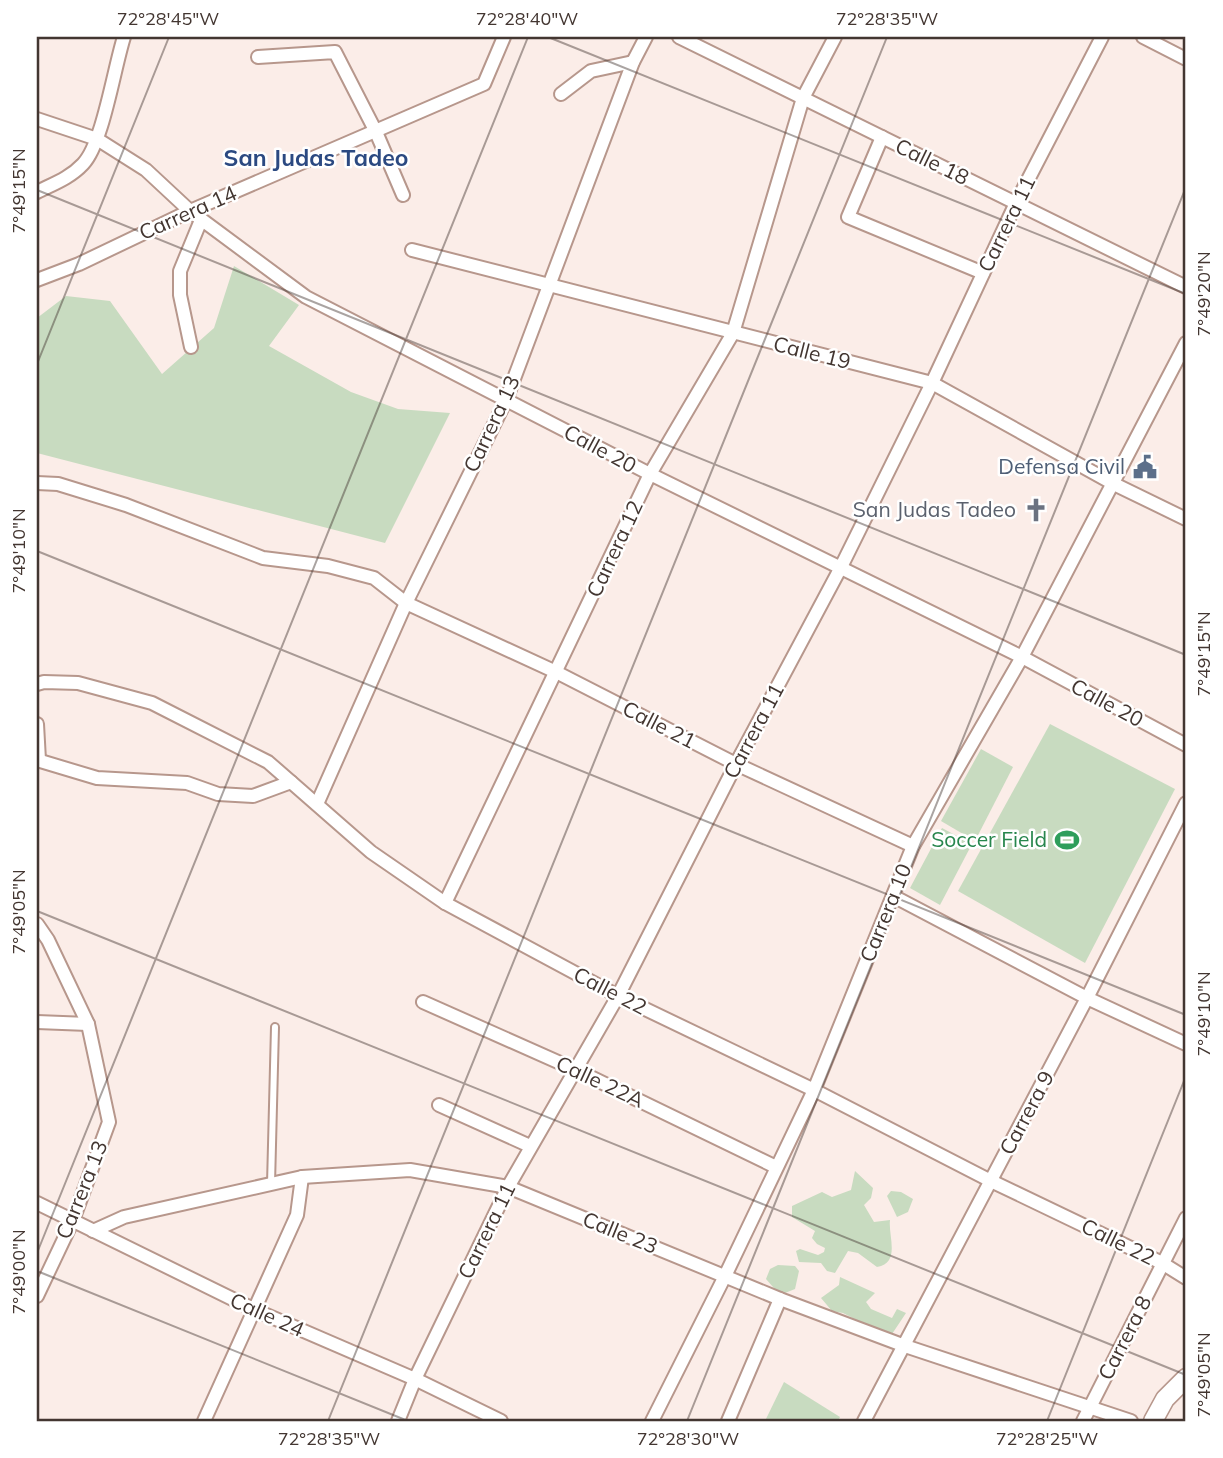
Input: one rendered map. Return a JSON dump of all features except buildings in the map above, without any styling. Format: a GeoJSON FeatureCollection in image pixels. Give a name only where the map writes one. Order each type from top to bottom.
{"type":"FeatureCollection","features":[{"type":"Feature","properties":{"kind":"street"},"geometry":{"type":"LineString","coordinates":[[37,192],[70,176],[89,158],[97,139],[124,37]]}},
{"type":"Feature","properties":{"kind":"street","name":"Carrera 14"},"geometry":{"type":"LineString","coordinates":[[37,280],[79,264],[190,211],[484,84],[504,37]]}},
{"type":"Feature","properties":{"kind":"street","name":"Carrera 13"},"geometry":{"type":"LineString","coordinates":[[317,804],[406,603],[506,400],[633,62],[646,37]]}},
{"type":"Feature","properties":{"kind":"street","name":"Calle 18"},"geometry":{"type":"LineString","coordinates":[[678,37],[1186,287]]}},
{"type":"Feature","properties":{"kind":"street","name":"Carrera 12"},"geometry":{"type":"LineString","coordinates":[[445,903],[650,474],[733,333],[803,98],[835,37]]}},
{"type":"Feature","properties":{"kind":"street","name":"Carrera 11"},"geometry":{"type":"LineString","coordinates":[[398,1421],[415,1379],[508,1187],[618,996],[736,764],[840,569],[932,383],[1016,203],[1102,37]]}},
{"type":"Feature","properties":{"kind":"street"},"geometry":{"type":"LineString","coordinates":[[1143,37],[1186,60]]}},
{"type":"Feature","properties":{"kind":"street"},"geometry":{"type":"LineString","coordinates":[[258,57],[335,52],[376,132],[403,195]]}},
{"type":"Feature","properties":{"kind":"street"},"geometry":{"type":"LineString","coordinates":[[561,94],[591,71],[633,62]]}},
{"type":"Feature","properties":{"kind":"street","name":"Calle 20"},"geometry":{"type":"LineString","coordinates":[[37,119],[97,139],[146,170],[201,220],[306,297],[650,474],[1022,657],[1186,745]]}},
{"type":"Feature","properties":{"kind":"street"},"geometry":{"type":"LineString","coordinates":[[882,137],[848,217],[983,273]]}},
{"type":"Feature","properties":{"kind":"street"},"geometry":{"type":"LineString","coordinates":[[191,347],[180,295],[180,271],[201,220]]}},
{"type":"Feature","properties":{"kind":"street","name":"Calle 19"},"geometry":{"type":"LineString","coordinates":[[412,250],[932,383],[1114,484],[1186,519]]}},
{"type":"Feature","properties":{"kind":"street","name":"Carrera 10"},"geometry":{"type":"LineString","coordinates":[[652,1421],[814,1090],[912,846],[1022,657],[1186,343]]}},
{"type":"Feature","properties":{"kind":"street","name":"Calle 21"},"geometry":{"type":"LineString","coordinates":[[37,483],[58,484],[126,505],[263,558],[328,566],[374,578],[406,603],[556,673],[736,764],[912,846]]}},
{"type":"Feature","properties":{"kind":"street","name":"Calle 22"},"geometry":{"type":"LineString","coordinates":[[37,684],[78,683],[152,703],[268,762],[371,852],[445,903],[618,996],[814,1090],[991,1181],[1162,1263],[1186,1278]]}},
{"type":"Feature","properties":{"kind":"street"},"geometry":{"type":"LineString","coordinates":[[37,724],[38,760],[97,778],[187,783],[218,794],[253,796],[291,782]]}},
{"type":"Feature","properties":{"kind":"street","name":"Carrera 9"},"geometry":{"type":"LineString","coordinates":[[864,1421],[1087,998],[1186,803]]}},
{"type":"Feature","properties":{"kind":"street"},"geometry":{"type":"LineString","coordinates":[[893,896],[1087,998],[1186,1044]]}},
{"type":"Feature","properties":{"kind":"street"},"geometry":{"type":"LineString","coordinates":[[37,924],[48,940],[88,1024],[37,1022]]}},
{"type":"Feature","properties":{"kind":"street","name":"Calle 22A"},"geometry":{"type":"LineString","coordinates":[[423,1002],[576,1070],[776,1167]]}},
{"type":"Feature","properties":{"kind":"street","name":"Carrera 13"},"geometry":{"type":"LineString","coordinates":[[37,1296],[73,1220],[109,1122],[88,1024]]}},
{"type":"Feature","properties":{"kind":"street"},"geometry":{"type":"LineString","coordinates":[[439,1105],[530,1146]]}},
{"type":"Feature","properties":{"kind":"street","name":"Calle 23"},"geometry":{"type":"LineString","coordinates":[[93,1231],[124,1217],[302,1177],[410,1170],[508,1187],[780,1299],[905,1346],[1131,1421]]}},
{"type":"Feature","properties":{"kind":"street"},"geometry":{"type":"LineString","coordinates":[[204,1421],[297,1215],[302,1177]]}},
{"type":"Feature","properties":{"kind":"street","name":"Calle 24"},"geometry":{"type":"LineString","coordinates":[[37,1203],[255,1310],[415,1379],[500,1421]]}},
{"type":"Feature","properties":{"kind":"street","name":"Carrera 8"},"geometry":{"type":"LineString","coordinates":[[1083,1421],[1186,1219]]}},
{"type":"Feature","properties":{"kind":"street"},"geometry":{"type":"LineString","coordinates":[[728,1421],[780,1299]]}},
{"type":"Feature","properties":{"kind":"street"},"geometry":{"type":"LineString","coordinates":[[1153,1421],[1165,1399],[1186,1378]]}},
{"type":"Feature","properties":{"kind":"lane"},"geometry":{"type":"LineString","coordinates":[[271,1184],[275,1027]]}},
{"type":"Feature","properties":{"kind":"green space"},"geometry":{"type":"Polygon","coordinates":[[[234,266],[299,305],[269,346],[351,392],[398,409],[450,413],[385,543],[37,453],[37,318],[66,296],[110,301],[162,374],[214,328],[234,266]]]}},
{"type":"Feature","properties":{"kind":"green space","name":"Soccer Field"},"geometry":{"type":"Polygon","coordinates":[[[1050,724],[1175,789],[1085,963],[958,891],[1050,724]]]}},
{"type":"Feature","properties":{"kind":"green space","name":"Soccer Field"},"geometry":{"type":"Polygon","coordinates":[[[981,749],[1013,767],[975,841],[941,821],[981,749]]]}},
{"type":"Feature","properties":{"kind":"green space","name":"Soccer Field"},"geometry":{"type":"Polygon","coordinates":[[[942,828],[972,844],[940,905],[910,888],[942,828]]]}},
{"type":"Feature","properties":{"kind":"green space"},"geometry":{"type":"Polygon","coordinates":[[[855,1171],[873,1188],[871,1198],[864,1205],[874,1222],[890,1220],[892,1248],[889,1260],[877,1267],[858,1253],[848,1251],[835,1273],[827,1271],[821,1263],[799,1262],[796,1251],[800,1249],[818,1255],[824,1252],[825,1248],[812,1238],[815,1231],[792,1217],[792,1206],[822,1192],[832,1197],[851,1190],[855,1171]]]}},
{"type":"Feature","properties":{"kind":"green space"},"geometry":{"type":"Polygon","coordinates":[[[891,1191],[901,1192],[913,1199],[908,1212],[897,1217],[887,1196],[891,1191]]]}},
{"type":"Feature","properties":{"kind":"green space"},"geometry":{"type":"Polygon","coordinates":[[[778,1265],[795,1266],[799,1271],[795,1289],[780,1295],[766,1279],[770,1269],[778,1265]]]}},
{"type":"Feature","properties":{"kind":"green space"},"geometry":{"type":"Polygon","coordinates":[[[840,1277],[875,1293],[866,1302],[871,1309],[892,1318],[897,1309],[906,1313],[890,1337],[843,1313],[832,1311],[821,1298],[839,1285],[840,1277]]]}},
{"type":"Feature","properties":{"kind":"green space"},"geometry":{"type":"Polygon","coordinates":[[[784,1382],[840,1417],[838,1421],[765,1421],[784,1382]]]}},
{"type":"Feature","properties":{"kind":"place","name":"Defensa Civil"},"geometry":{"type":"Point","coordinates":[1145,467]}},
{"type":"Feature","properties":{"kind":"place","name":"San Judas Tadeo"},"geometry":{"type":"Point","coordinates":[1036,510]}},
{"type":"Feature","properties":{"kind":"place","name":"Soccer Field"},"geometry":{"type":"Point","coordinates":[1067,840]}},
{"type":"Feature","properties":{"kind":"district","name":"San Judas Tadeo"},"geometry":{"type":"Point","coordinates":[316,158]}}]}
